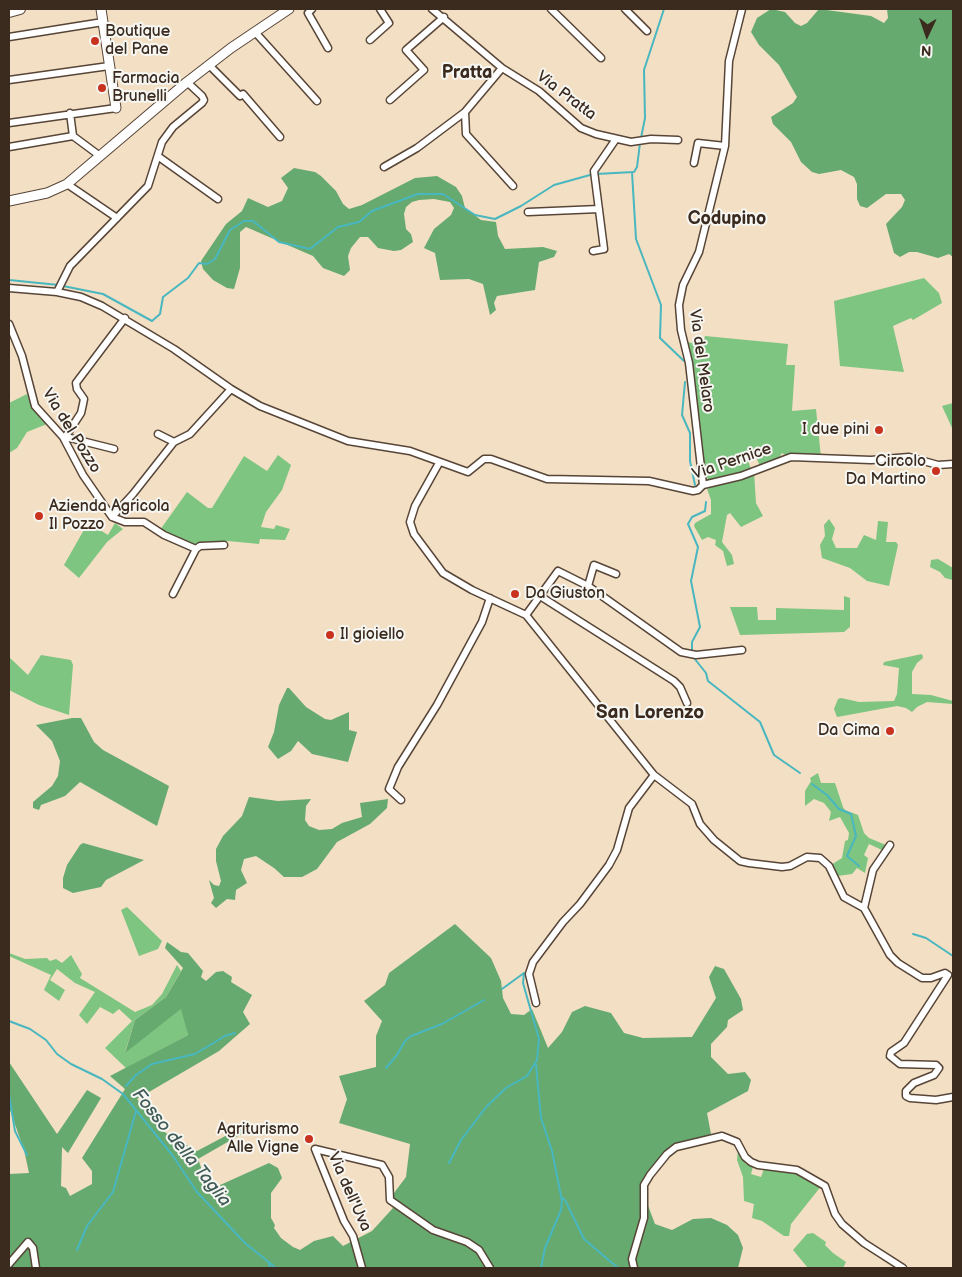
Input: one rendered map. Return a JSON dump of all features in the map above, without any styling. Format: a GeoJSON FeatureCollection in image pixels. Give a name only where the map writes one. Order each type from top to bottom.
{"type":"FeatureCollection","features":[{"type":"Feature","properties":{"kind":"main road"},"geometry":{"type":"LineString","coordinates":[[9,12],[20,9]]}},
{"type":"Feature","properties":{"kind":"street"},"geometry":{"type":"LineString","coordinates":[[9,122],[116,108],[101,9]]}},
{"type":"Feature","properties":{"kind":"street"},"geometry":{"type":"LineString","coordinates":[[9,201],[47,193],[67,184],[208,65],[289,9]]}},
{"type":"Feature","properties":{"kind":"street"},"geometry":{"type":"LineString","coordinates":[[312,9],[308,13],[328,48]]}},
{"type":"Feature","properties":{"kind":"street"},"geometry":{"type":"LineString","coordinates":[[370,40],[389,23],[380,9]]}},
{"type":"Feature","properties":{"kind":"street","name":"Via Pratta"},"geometry":{"type":"LineString","coordinates":[[432,9],[502,68],[539,91],[581,128],[616,139],[634,142],[644,139],[678,140]]}},
{"type":"Feature","properties":{"kind":"street"},"geometry":{"type":"LineString","coordinates":[[551,9],[601,58]]}},
{"type":"Feature","properties":{"kind":"street"},"geometry":{"type":"LineString","coordinates":[[625,9],[647,31]]}},
{"type":"Feature","properties":{"kind":"street","name":"Via del Melaro"},"geometry":{"type":"LineString","coordinates":[[703,486],[691,378],[681,330],[679,306],[683,285],[699,252],[725,146],[729,61],[742,9]]}},
{"type":"Feature","properties":{"kind":"street"},"geometry":{"type":"LineString","coordinates":[[390,100],[424,70],[406,50],[444,18]]}},
{"type":"Feature","properties":{"kind":"street"},"geometry":{"type":"LineString","coordinates":[[9,37],[103,22]]}},
{"type":"Feature","properties":{"kind":"street"},"geometry":{"type":"LineString","coordinates":[[255,32],[318,100]]}},
{"type":"Feature","properties":{"kind":"street"},"geometry":{"type":"LineString","coordinates":[[208,65],[240,96],[243,94],[280,137]]}},
{"type":"Feature","properties":{"kind":"street"},"geometry":{"type":"LineString","coordinates":[[9,80],[110,66]]}},
{"type":"Feature","properties":{"kind":"street"},"geometry":{"type":"LineString","coordinates":[[384,167],[417,148],[465,112],[502,68]]}},
{"type":"Feature","properties":{"kind":"street"},"geometry":{"type":"LineString","coordinates":[[60,288],[70,266],[148,186],[159,157],[162,142],[173,127],[204,100],[187,82]]}},
{"type":"Feature","properties":{"kind":"street"},"geometry":{"type":"LineString","coordinates":[[465,112],[468,138],[513,186]]}},
{"type":"Feature","properties":{"kind":"street"},"geometry":{"type":"LineString","coordinates":[[70,113],[73,136],[100,156]]}},
{"type":"Feature","properties":{"kind":"street"},"geometry":{"type":"LineString","coordinates":[[9,147],[73,136]]}},
{"type":"Feature","properties":{"kind":"street"},"geometry":{"type":"LineString","coordinates":[[593,251],[604,249],[594,171],[616,139]]}},
{"type":"Feature","properties":{"kind":"street"},"geometry":{"type":"LineString","coordinates":[[694,163],[698,143],[725,146]]}},
{"type":"Feature","properties":{"kind":"street"},"geometry":{"type":"LineString","coordinates":[[159,157],[218,199]]}},
{"type":"Feature","properties":{"kind":"street"},"geometry":{"type":"LineString","coordinates":[[67,184],[117,218]]}},
{"type":"Feature","properties":{"kind":"street"},"geometry":{"type":"LineString","coordinates":[[528,212],[599,209]]}},
{"type":"Feature","properties":{"kind":"street","name":"Via Pernice"},"geometry":{"type":"LineString","coordinates":[[9,288],[60,288],[125,318],[174,349],[231,389],[278,415],[359,444],[410,451],[468,472],[484,459],[491,459],[547,479],[649,481],[694,491],[703,486],[741,476],[791,457],[871,460],[909,457],[938,465],[953,464]]}},
{"type":"Feature","properties":{"kind":"street"},"geometry":{"type":"LineString","coordinates":[[64,438],[81,413],[83,404],[84,399],[77,389],[76,383],[125,318]]}},
{"type":"Feature","properties":{"kind":"street","name":"Via del Pozzo"},"geometry":{"type":"LineString","coordinates":[[9,324],[22,356],[35,406],[64,438],[83,476],[112,517]]}},
{"type":"Feature","properties":{"kind":"street"},"geometry":{"type":"LineString","coordinates":[[196,549],[164,535],[144,522],[125,522],[112,517],[174,442],[190,434],[231,389]]}},
{"type":"Feature","properties":{"kind":"street"},"geometry":{"type":"LineString","coordinates":[[158,434],[174,442]]}},
{"type":"Feature","properties":{"kind":"street"},"geometry":{"type":"LineString","coordinates":[[64,438],[114,449]]}},
{"type":"Feature","properties":{"kind":"street"},"geometry":{"type":"LineString","coordinates":[[439,463],[415,506],[411,517],[411,527],[443,573],[449,578],[526,615],[654,774],[692,804],[705,831],[740,861],[782,867],[790,866],[807,857],[820,858],[828,866],[844,897],[864,908],[890,955],[898,963],[922,978],[931,978],[951,973]]}},
{"type":"Feature","properties":{"kind":"street"},"geometry":{"type":"LineString","coordinates":[[173,594],[196,549],[200,546],[224,545]]}},
{"type":"Feature","properties":{"kind":"street"},"geometry":{"type":"LineString","coordinates":[[588,586],[594,565],[616,574]]}},
{"type":"Feature","properties":{"kind":"street"},"geometry":{"type":"LineString","coordinates":[[526,615],[558,571],[588,586],[687,655],[742,650]]}},
{"type":"Feature","properties":{"kind":"street"},"geometry":{"type":"LineString","coordinates":[[540,596],[674,681],[680,687],[687,703]]}},
{"type":"Feature","properties":{"kind":"street"},"geometry":{"type":"LineString","coordinates":[[401,800],[389,789],[398,767],[437,705],[482,622],[490,598]]}},
{"type":"Feature","properties":{"kind":"street"},"geometry":{"type":"LineString","coordinates":[[536,1003],[529,974],[533,962],[562,922],[580,904],[609,865],[617,850],[629,808],[654,774]]}},
{"type":"Feature","properties":{"kind":"street"},"geometry":{"type":"LineString","coordinates":[[864,908],[874,870],[890,845]]}},
{"type":"Feature","properties":{"kind":"street"},"geometry":{"type":"LineString","coordinates":[[951,973],[904,1043],[891,1052],[890,1056],[900,1064],[936,1065],[939,1068],[934,1075],[909,1087],[906,1096],[936,1100],[953,1097]]}},
{"type":"Feature","properties":{"kind":"street"},"geometry":{"type":"LineString","coordinates":[[634,1268],[632,1259],[644,1218],[644,1185],[650,1175],[667,1154],[676,1147],[722,1136],[736,1142],[745,1157],[751,1162],[758,1165],[790,1167],[825,1186],[835,1214],[842,1224],[864,1243],[903,1268]]}},
{"type":"Feature","properties":{"kind":"street","name":"Via dell'Uva"},"geometry":{"type":"LineString","coordinates":[[362,1268],[353,1236],[344,1222],[315,1149],[382,1165],[389,1176],[388,1194],[390,1200],[433,1230],[467,1242],[478,1250],[490,1268]]}},
{"type":"Feature","properties":{"kind":"street"},"geometry":{"type":"LineString","coordinates":[[9,1264],[28,1242],[33,1248],[36,1268]]}},
{"type":"Feature","properties":{"kind":"green space"},"geometry":{"type":"Polygon","coordinates":[[[771,9],[785,12],[795,23],[801,26],[807,23],[819,9],[871,16],[884,23],[888,18],[887,9],[953,9],[953,257],[949,254],[938,258],[917,252],[909,252],[900,257],[894,253],[886,224],[902,207],[905,200],[901,194],[886,194],[867,208],[860,206],[857,199],[857,184],[854,177],[841,170],[819,174],[812,172],[801,162],[791,142],[773,124],[771,117],[793,103],[797,97],[779,65],[759,45],[751,32],[757,18],[771,9]]]}},
{"type":"Feature","properties":{"kind":"green space"},"geometry":{"type":"Polygon","coordinates":[[[294,168],[315,172],[321,176],[336,191],[343,204],[349,209],[362,205],[415,178],[437,176],[456,187],[462,196],[465,208],[481,220],[496,222],[498,236],[505,249],[543,247],[557,251],[554,257],[539,262],[535,290],[497,296],[494,303],[496,310],[490,315],[483,284],[469,279],[440,280],[435,253],[424,248],[434,229],[451,215],[454,208],[450,202],[434,199],[419,200],[412,202],[406,207],[404,214],[406,229],[411,234],[413,242],[401,250],[394,251],[378,248],[368,237],[360,237],[351,248],[348,256],[350,270],[344,276],[323,268],[313,256],[246,227],[240,232],[240,268],[234,289],[227,288],[213,280],[203,269],[201,261],[226,224],[242,211],[248,198],[268,207],[282,201],[288,188],[281,178],[294,168]]]}},
{"type":"Feature","properties":{"kind":"green space"},"geometry":{"type":"Polygon","coordinates":[[[924,278],[939,293],[942,303],[913,320],[911,318],[893,326],[904,372],[840,366],[834,301],[924,278]]]}},
{"type":"Feature","properties":{"kind":"green space"},"geometry":{"type":"Polygon","coordinates":[[[705,336],[788,344],[786,365],[795,365],[792,411],[816,409],[821,457],[785,455],[782,453],[779,458],[760,466],[755,455],[747,458],[751,469],[711,482],[708,480],[703,467],[695,382],[687,342],[692,343],[693,339],[704,340],[705,336]]]}},
{"type":"Feature","properties":{"kind":"green space"},"geometry":{"type":"Polygon","coordinates":[[[27,394],[31,406],[47,424],[27,432],[17,448],[9,453],[9,403],[27,394]]]}},
{"type":"Feature","properties":{"kind":"green space"},"geometry":{"type":"Polygon","coordinates":[[[953,403],[953,430],[942,406],[953,403]]]}},
{"type":"Feature","properties":{"kind":"green space"},"geometry":{"type":"Polygon","coordinates":[[[278,455],[291,465],[282,490],[266,512],[261,527],[274,529],[276,525],[290,529],[285,540],[260,539],[259,544],[228,541],[220,544],[197,543],[196,546],[160,530],[187,492],[208,508],[212,508],[244,456],[267,471],[278,455]]]}},
{"type":"Feature","properties":{"kind":"green space"},"geometry":{"type":"Polygon","coordinates":[[[754,472],[756,503],[763,516],[741,527],[730,513],[727,515],[722,542],[732,555],[734,564],[727,566],[723,551],[715,545],[716,540],[708,537],[702,540],[694,526],[695,523],[711,514],[711,500],[707,489],[754,472]]]}},
{"type":"Feature","properties":{"kind":"green space"},"geometry":{"type":"Polygon","coordinates":[[[829,519],[835,528],[832,539],[836,548],[857,548],[864,535],[876,540],[878,521],[888,522],[886,542],[896,542],[898,545],[889,586],[867,581],[850,568],[822,558],[820,545],[825,536],[824,525],[829,519]]]}},
{"type":"Feature","properties":{"kind":"green space"},"geometry":{"type":"Polygon","coordinates":[[[115,523],[123,529],[107,542],[79,578],[64,565],[85,528],[89,530],[92,525],[108,535],[115,523]]]}},
{"type":"Feature","properties":{"kind":"green space"},"geometry":{"type":"Polygon","coordinates":[[[938,559],[953,568],[953,580],[945,578],[940,572],[930,567],[931,560],[938,559]]]}},
{"type":"Feature","properties":{"kind":"green space"},"geometry":{"type":"Polygon","coordinates":[[[844,596],[850,598],[850,627],[844,632],[740,635],[730,607],[757,607],[758,620],[776,620],[776,608],[844,610],[844,596]]]}},
{"type":"Feature","properties":{"kind":"green space"},"geometry":{"type":"Polygon","coordinates":[[[922,654],[923,658],[917,663],[912,672],[912,694],[931,695],[953,701],[953,704],[927,702],[912,712],[897,706],[837,717],[834,709],[838,699],[841,698],[859,702],[894,701],[897,694],[899,668],[883,665],[884,662],[922,654]]]}},
{"type":"Feature","properties":{"kind":"green space"},"geometry":{"type":"Polygon","coordinates":[[[41,655],[71,660],[73,665],[69,715],[39,705],[9,690],[9,657],[28,675],[41,655]]]}},
{"type":"Feature","properties":{"kind":"green space"},"geometry":{"type":"Polygon","coordinates":[[[287,688],[306,707],[325,719],[331,720],[349,712],[349,730],[357,732],[348,762],[312,754],[298,741],[291,751],[278,759],[268,747],[274,732],[279,705],[287,688]]]}},
{"type":"Feature","properties":{"kind":"green space"},"geometry":{"type":"Polygon","coordinates":[[[81,718],[94,742],[103,750],[169,786],[157,826],[80,782],[65,796],[41,805],[39,810],[33,808],[33,802],[52,786],[58,776],[60,761],[52,741],[36,725],[81,718]]]}},
{"type":"Feature","properties":{"kind":"green space"},"geometry":{"type":"Polygon","coordinates":[[[818,773],[821,783],[835,783],[843,807],[845,810],[858,815],[864,833],[869,838],[886,845],[884,851],[869,844],[864,855],[868,858],[865,873],[857,868],[852,874],[837,876],[831,865],[842,858],[845,841],[848,840],[849,833],[840,817],[829,821],[831,812],[824,803],[814,799],[805,806],[805,791],[811,781],[810,778],[818,773]]]}},
{"type":"Feature","properties":{"kind":"green space"},"geometry":{"type":"Polygon","coordinates":[[[249,797],[278,801],[311,799],[306,806],[305,820],[309,826],[319,830],[332,829],[342,823],[362,817],[360,803],[388,799],[387,808],[370,824],[337,842],[317,869],[302,877],[284,877],[256,856],[244,859],[241,870],[247,883],[236,890],[235,900],[227,899],[216,908],[211,903],[214,898],[209,880],[214,885],[219,886],[221,881],[216,861],[216,849],[223,836],[242,816],[249,797]]]}},
{"type":"Feature","properties":{"kind":"green space"},"geometry":{"type":"Polygon","coordinates":[[[83,843],[144,860],[106,880],[101,887],[73,893],[63,888],[63,878],[67,865],[83,843]]]}},
{"type":"Feature","properties":{"kind":"green space"},"geometry":{"type":"Polygon","coordinates":[[[127,907],[162,941],[158,949],[139,956],[121,910],[127,907]]]}},
{"type":"Feature","properties":{"kind":"green space"},"geometry":{"type":"Polygon","coordinates":[[[455,924],[491,958],[501,981],[503,998],[511,1014],[524,1015],[532,1009],[548,1048],[562,1032],[572,1012],[585,1006],[611,1013],[624,1033],[643,1038],[692,1037],[716,998],[709,977],[715,966],[724,969],[741,999],[743,1010],[728,1020],[727,1027],[711,1044],[711,1057],[728,1074],[745,1072],[751,1080],[748,1091],[707,1113],[711,1134],[672,1147],[655,1163],[645,1181],[647,1203],[655,1224],[672,1230],[693,1219],[711,1218],[727,1225],[738,1235],[743,1248],[738,1268],[9,1268],[9,1174],[29,1173],[24,1150],[9,1107],[9,1062],[57,1134],[87,1090],[101,1098],[68,1153],[62,1147],[61,1186],[66,1188],[70,1196],[92,1184],[92,1171],[82,1158],[125,1089],[110,1076],[188,1035],[181,1009],[125,1053],[135,1020],[166,997],[183,968],[165,948],[167,942],[181,952],[188,953],[203,971],[201,977],[206,981],[216,972],[223,971],[232,977],[231,982],[252,995],[243,1012],[250,1024],[219,1051],[137,1099],[161,1130],[197,1151],[250,1123],[252,1128],[198,1159],[209,1190],[269,1163],[278,1168],[282,1178],[271,1193],[271,1218],[275,1225],[274,1228],[281,1238],[293,1247],[300,1250],[314,1241],[333,1236],[343,1246],[372,1231],[393,1208],[388,1201],[406,1177],[410,1144],[339,1123],[347,1099],[339,1076],[376,1067],[376,1036],[382,1021],[364,1001],[385,985],[389,973],[455,924]]]}},
{"type":"Feature","properties":{"kind":"green space"},"geometry":{"type":"Polygon","coordinates":[[[9,953],[25,959],[47,958],[50,961],[56,959],[62,963],[71,955],[82,974],[80,978],[135,1012],[152,1005],[162,994],[177,965],[181,971],[166,997],[135,1020],[125,1052],[182,1008],[188,1035],[126,1068],[105,1048],[132,1021],[119,1009],[113,1014],[100,1007],[87,1024],[79,1015],[95,992],[75,983],[57,969],[50,980],[65,990],[59,1001],[44,990],[51,975],[9,956],[9,953]]]}},
{"type":"Feature","properties":{"kind":"green space"},"geometry":{"type":"Polygon","coordinates":[[[738,1149],[746,1164],[753,1167],[751,1174],[761,1177],[764,1169],[791,1171],[822,1185],[791,1224],[789,1236],[784,1236],[762,1221],[752,1218],[754,1204],[744,1201],[743,1177],[737,1160],[738,1149]]]}},
{"type":"Feature","properties":{"kind":"green space"},"geometry":{"type":"Polygon","coordinates":[[[813,1233],[826,1242],[825,1245],[833,1253],[846,1262],[843,1268],[808,1268],[793,1250],[807,1234],[813,1233]]]}},
{"type":"Feature","properties":{"kind":"waterway"},"geometry":{"type":"LineString","coordinates":[[641,138],[645,118],[644,70],[664,9]]}},
{"type":"Feature","properties":{"kind":"waterway"},"geometry":{"type":"LineString","coordinates":[[596,174],[634,172],[637,167],[640,143]]}},
{"type":"Feature","properties":{"kind":"waterway"},"geometry":{"type":"LineString","coordinates":[[632,172],[636,239],[661,305],[660,338],[684,361]]}},
{"type":"Feature","properties":{"kind":"waterway"},"geometry":{"type":"LineString","coordinates":[[63,286],[103,294],[152,321],[160,314],[163,297],[188,278],[199,263],[207,264],[215,259],[230,230],[244,221],[253,221],[279,242],[310,249],[338,227],[359,222],[372,211],[418,194],[443,194],[475,215],[495,219],[521,206],[554,185],[590,175]]}},
{"type":"Feature","properties":{"kind":"waterway"},"geometry":{"type":"LineString","coordinates":[[9,280],[59,285]]}},
{"type":"Feature","properties":{"kind":"waterway"},"geometry":{"type":"LineString","coordinates":[[685,382],[682,415],[690,433],[690,461],[695,485]]}},
{"type":"Feature","properties":{"kind":"waterway"},"geometry":{"type":"LineString","coordinates":[[692,651],[692,642],[700,627],[691,581],[698,547],[688,524],[692,517],[705,511],[706,502]]}},
{"type":"Feature","properties":{"kind":"waterway"},"geometry":{"type":"LineString","coordinates":[[694,658],[706,673],[708,681],[760,722],[774,755],[800,773]]}},
{"type":"Feature","properties":{"kind":"waterway"},"geometry":{"type":"LineString","coordinates":[[812,784],[827,795],[839,809],[851,814],[856,836],[847,856],[859,866]]}},
{"type":"Feature","properties":{"kind":"waterway"},"geometry":{"type":"LineString","coordinates":[[913,934],[926,938],[953,956]]}},
{"type":"Feature","properties":{"kind":"waterway"},"geometry":{"type":"LineString","coordinates":[[502,989],[524,973]]}},
{"type":"Feature","properties":{"kind":"waterway"},"geometry":{"type":"LineString","coordinates":[[449,1163],[461,1140],[487,1106],[506,1088],[527,1076],[537,1060],[539,1039],[523,983],[524,973]]}},
{"type":"Feature","properties":{"kind":"waterway"},"geometry":{"type":"LineString","coordinates":[[386,1068],[397,1055],[405,1041],[411,1036],[442,1024],[484,1000]]}},
{"type":"Feature","properties":{"kind":"waterway","name":"Fosso della Taglia"},"geometry":{"type":"LineString","coordinates":[[9,1021],[30,1029],[46,1040],[57,1054],[71,1064],[102,1079],[123,1094],[173,1156],[197,1192],[245,1243],[276,1268]]}},
{"type":"Feature","properties":{"kind":"waterway"},"geometry":{"type":"LineString","coordinates":[[126,1086],[136,1075],[152,1064],[195,1054],[225,1036],[235,1033]]}},
{"type":"Feature","properties":{"kind":"waterway"},"geometry":{"type":"LineString","coordinates":[[536,1065],[541,1118],[552,1151],[562,1201],[561,1210],[545,1248],[541,1268]]}},
{"type":"Feature","properties":{"kind":"waterway"},"geometry":{"type":"LineString","coordinates":[[9,1094],[15,1131],[27,1155]]}},
{"type":"Feature","properties":{"kind":"waterway"},"geometry":{"type":"LineString","coordinates":[[77,1250],[87,1226],[113,1192],[136,1111]]}},
{"type":"Feature","properties":{"kind":"waterway"},"geometry":{"type":"LineString","coordinates":[[561,1197],[565,1200],[584,1239],[618,1268]]}},
{"type":"Feature","properties":{"kind":"waterway","name":"Fosso della Taglia"},"geometry":{"type":"LineString","coordinates":[[269,1263],[270,1268]]}},
{"type":"Feature","properties":{"kind":"place","name":"Boutique del Pane"},"geometry":{"type":"Point","coordinates":[95,41]}},
{"type":"Feature","properties":{"kind":"place","name":"Farmacia Brunelli"},"geometry":{"type":"Point","coordinates":[102,88]}},
{"type":"Feature","properties":{"kind":"place","name":"I due pini"},"geometry":{"type":"Point","coordinates":[879,430]}},
{"type":"Feature","properties":{"kind":"place","name":"Circolo Da Martino"},"geometry":{"type":"Point","coordinates":[936,471]}},
{"type":"Feature","properties":{"kind":"place","name":"Azienda Agricola Il Pozzo"},"geometry":{"type":"Point","coordinates":[39,516]}},
{"type":"Feature","properties":{"kind":"place","name":"Da Giuston"},"geometry":{"type":"Point","coordinates":[515,594]}},
{"type":"Feature","properties":{"kind":"place","name":"Il gioiello"},"geometry":{"type":"Point","coordinates":[330,635]}},
{"type":"Feature","properties":{"kind":"place","name":"Da Cima"},"geometry":{"type":"Point","coordinates":[890,731]}},
{"type":"Feature","properties":{"kind":"place","name":"Agriturismo Alle Vigne"},"geometry":{"type":"Point","coordinates":[309,1139]}},
{"type":"Feature","properties":{"kind":"district","name":"Pratta"},"geometry":{"type":"Point","coordinates":[467,73]}},
{"type":"Feature","properties":{"kind":"district","name":"Codupino"},"geometry":{"type":"Point","coordinates":[727,219]}},
{"type":"Feature","properties":{"kind":"district","name":"San Lorenzo"},"geometry":{"type":"Point","coordinates":[650,713]}}]}
